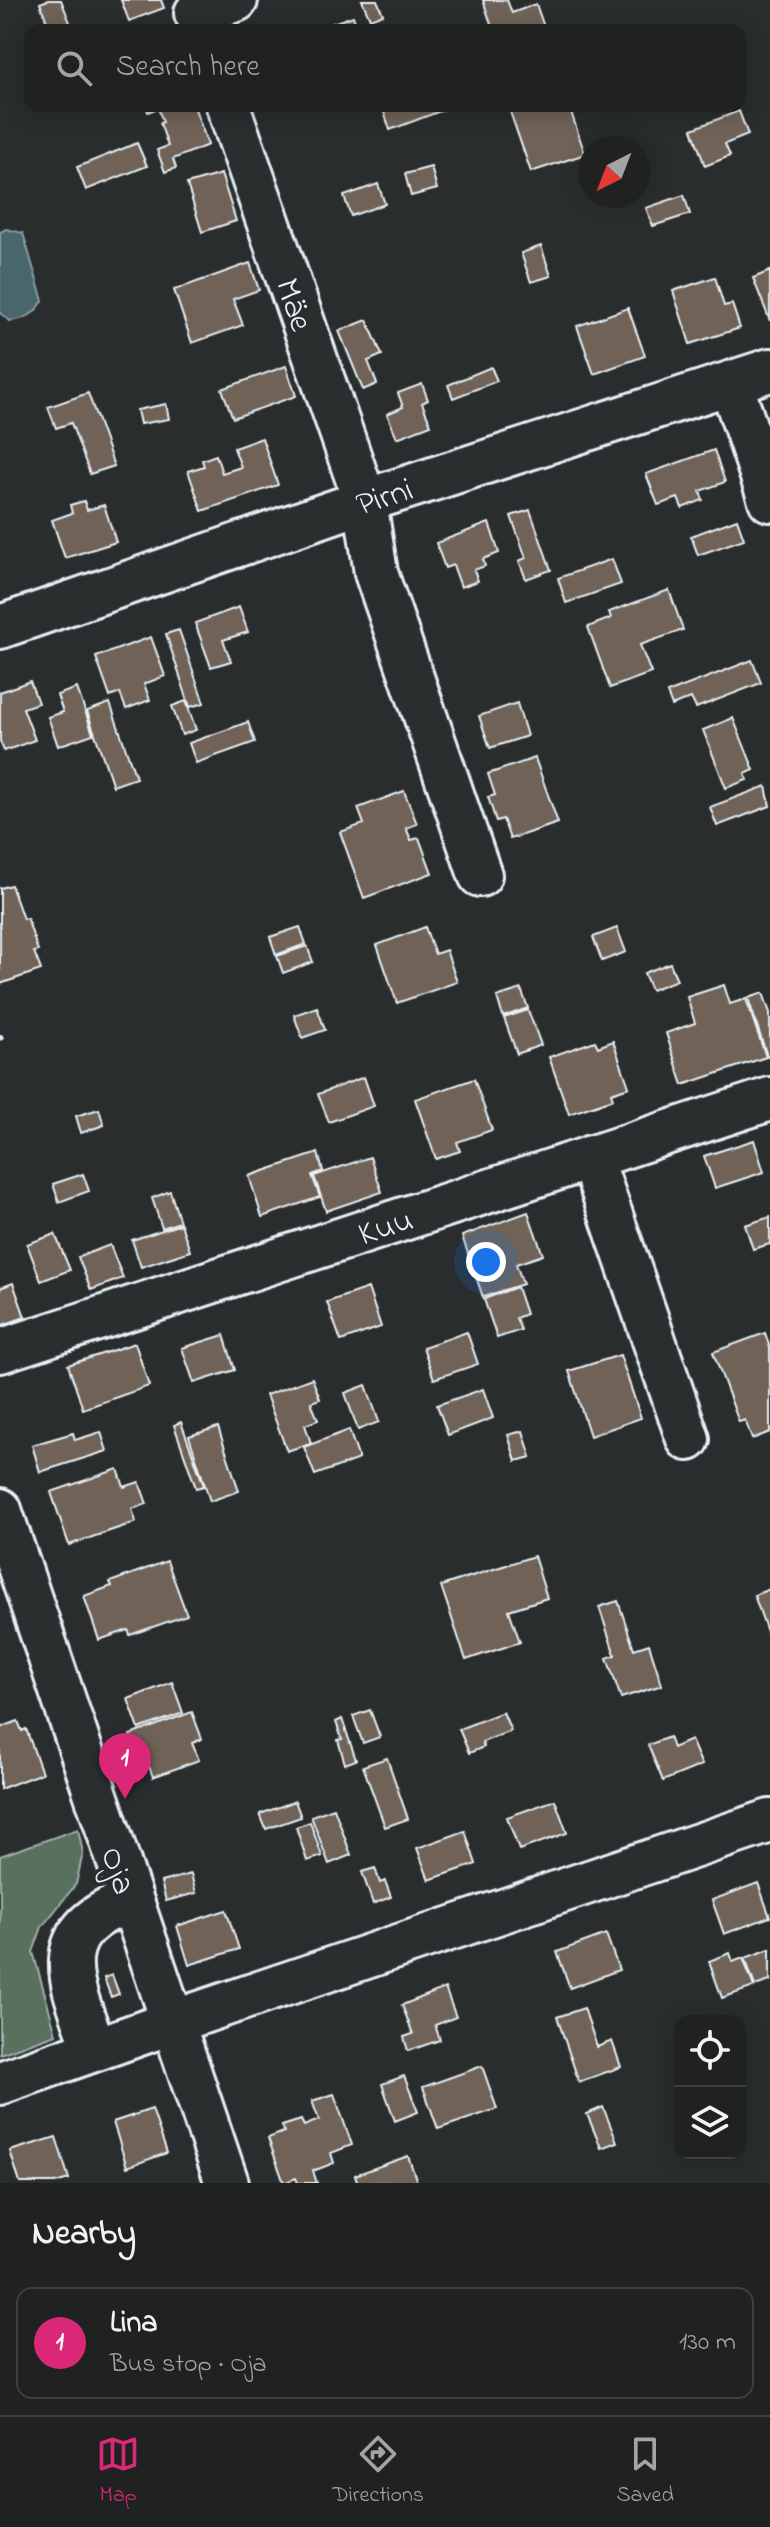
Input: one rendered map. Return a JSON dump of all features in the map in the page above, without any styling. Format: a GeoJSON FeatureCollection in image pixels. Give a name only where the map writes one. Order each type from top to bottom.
{"type":"FeatureCollection","features":[{"type":"Feature","properties":{"kind":"street"},"geometry":{"type":"LineString","coordinates":[[196,14],[236,0]]}},
{"type":"Feature","properties":{"kind":"street","name":"Mäe"},"geometry":{"type":"LineString","coordinates":[[230,112],[365,501],[376,573],[480,875]]}},
{"type":"Feature","properties":{"kind":"street","name":"Pirni"},"geometry":{"type":"LineString","coordinates":[[0,627],[365,501],[770,370]]}},
{"type":"Feature","properties":{"kind":"street"},"geometry":{"type":"LineString","coordinates":[[731,384],[770,500]]}},
{"type":"Feature","properties":{"kind":"street","name":"Kuu"},"geometry":{"type":"LineString","coordinates":[[0,1351],[770,1099]]}},
{"type":"Feature","properties":{"kind":"street"},"geometry":{"type":"LineString","coordinates":[[591,1157],[688,1439]]}},
{"type":"Feature","properties":{"kind":"street","name":"Oja"},"geometry":{"type":"LineString","coordinates":[[0,1510],[227,2183]]}},
{"type":"Feature","properties":{"kind":"street"},"geometry":{"type":"LineString","coordinates":[[0,2083],[770,1821]]}},
{"type":"Feature","properties":{"kind":"street"},"geometry":{"type":"LineString","coordinates":[[95,2049],[70,1981],[74,1941],[103,1910],[130,1901]]}},
{"type":"Feature","properties":{"kind":"green space"},"geometry":{"type":"Polygon","coordinates":[[[78,1829],[83,1853],[76,1884],[42,1927],[33,1952],[56,2034],[0,2054],[0,1856],[78,1829]]]}},
{"type":"Feature","properties":{"kind":"water"},"geometry":{"type":"Polygon","coordinates":[[[6,229],[23,233],[43,301],[29,316],[10,321],[0,313],[0,232],[6,229]]]}},
{"type":"Feature","properties":{"kind":"building"},"geometry":{"type":"Polygon","coordinates":[[[61,0],[71,24],[48,24],[40,3],[61,0]]]}},
{"type":"Feature","properties":{"kind":"building"},"geometry":{"type":"Polygon","coordinates":[[[121,0],[161,0],[164,8],[129,21],[121,0]]]}},
{"type":"Feature","properties":{"kind":"building"},"geometry":{"type":"Polygon","coordinates":[[[362,0],[377,0],[383,14],[370,19],[362,0]]]}},
{"type":"Feature","properties":{"kind":"building"},"geometry":{"type":"Polygon","coordinates":[[[483,0],[507,0],[512,13],[536,4],[543,24],[491,24],[483,0]]]}},
{"type":"Feature","properties":{"kind":"building"},"geometry":{"type":"Polygon","coordinates":[[[353,16],[356,24],[333,24],[353,16]]]}},
{"type":"Feature","properties":{"kind":"building"},"geometry":{"type":"Polygon","coordinates":[[[159,112],[196,112],[208,145],[173,159],[176,168],[165,172],[157,150],[168,146],[160,123],[163,122],[159,112]]]}},
{"type":"Feature","properties":{"kind":"building"},"geometry":{"type":"Polygon","coordinates":[[[384,112],[438,112],[390,130],[384,112]]]}},
{"type":"Feature","properties":{"kind":"building"},"geometry":{"type":"Polygon","coordinates":[[[510,112],[571,112],[579,136],[578,156],[531,172],[510,112]]]}},
{"type":"Feature","properties":{"kind":"building"},"geometry":{"type":"Polygon","coordinates":[[[739,112],[748,135],[725,144],[730,156],[705,166],[692,129],[739,112]]]}},
{"type":"Feature","properties":{"kind":"building"},"geometry":{"type":"Polygon","coordinates":[[[137,143],[147,166],[86,190],[77,167],[137,143]]]}},
{"type":"Feature","properties":{"kind":"building"},"geometry":{"type":"Polygon","coordinates":[[[431,167],[437,189],[411,196],[405,174],[431,167]]]}},
{"type":"Feature","properties":{"kind":"building"},"geometry":{"type":"Polygon","coordinates":[[[221,174],[236,221],[202,232],[187,184],[221,174]]]}},
{"type":"Feature","properties":{"kind":"building"},"geometry":{"type":"Polygon","coordinates":[[[378,184],[385,204],[351,216],[344,196],[378,184]]]}},
{"type":"Feature","properties":{"kind":"building"},"geometry":{"type":"Polygon","coordinates":[[[684,195],[690,214],[653,226],[646,208],[684,195]]]}},
{"type":"Feature","properties":{"kind":"building"},"geometry":{"type":"Polygon","coordinates":[[[541,246],[551,276],[531,282],[521,253],[541,246]]]}},
{"type":"Feature","properties":{"kind":"building"},"geometry":{"type":"Polygon","coordinates":[[[250,263],[259,290],[233,299],[243,325],[192,343],[174,290],[250,263]]]}},
{"type":"Feature","properties":{"kind":"building"},"geometry":{"type":"Polygon","coordinates":[[[770,271],[770,321],[753,278],[770,271]]]}},
{"type":"Feature","properties":{"kind":"building"},"geometry":{"type":"Polygon","coordinates":[[[715,277],[724,306],[732,304],[740,328],[690,344],[673,291],[715,277]]]}},
{"type":"Feature","properties":{"kind":"building"},"geometry":{"type":"Polygon","coordinates":[[[628,308],[645,356],[594,374],[577,326],[628,308]]]}},
{"type":"Feature","properties":{"kind":"building"},"geometry":{"type":"Polygon","coordinates":[[[367,320],[382,355],[368,361],[377,384],[363,390],[339,331],[367,320]]]}},
{"type":"Feature","properties":{"kind":"building"},"geometry":{"type":"Polygon","coordinates":[[[286,366],[296,396],[233,418],[222,389],[286,366]]]}},
{"type":"Feature","properties":{"kind":"building"},"geometry":{"type":"Polygon","coordinates":[[[491,367],[497,381],[453,398],[448,385],[491,367]]]}},
{"type":"Feature","properties":{"kind":"building"},"geometry":{"type":"Polygon","coordinates":[[[422,384],[428,400],[422,403],[431,425],[397,438],[387,414],[403,407],[398,393],[422,384]]]}},
{"type":"Feature","properties":{"kind":"building"},"geometry":{"type":"Polygon","coordinates":[[[88,393],[114,466],[90,474],[71,423],[56,428],[48,407],[88,393]]]}},
{"type":"Feature","properties":{"kind":"building"},"geometry":{"type":"Polygon","coordinates":[[[166,404],[169,419],[140,424],[137,410],[166,404]]]}},
{"type":"Feature","properties":{"kind":"building"},"geometry":{"type":"Polygon","coordinates":[[[262,438],[278,485],[202,511],[188,471],[204,466],[202,460],[216,455],[222,473],[241,467],[234,448],[262,438]]]}},
{"type":"Feature","properties":{"kind":"building"},"geometry":{"type":"Polygon","coordinates":[[[714,450],[725,482],[700,491],[703,500],[682,508],[678,498],[658,505],[646,474],[714,450]]]}},
{"type":"Feature","properties":{"kind":"building"},"geometry":{"type":"Polygon","coordinates":[[[84,501],[87,510],[104,505],[116,542],[65,558],[52,520],[72,513],[70,505],[84,501]]]}},
{"type":"Feature","properties":{"kind":"building"},"geometry":{"type":"Polygon","coordinates":[[[530,510],[551,570],[526,579],[519,561],[526,558],[511,516],[530,510]]]}},
{"type":"Feature","properties":{"kind":"building"},"geometry":{"type":"Polygon","coordinates":[[[737,519],[744,539],[698,555],[691,536],[737,519]]]}},
{"type":"Feature","properties":{"kind":"building"},"geometry":{"type":"Polygon","coordinates":[[[489,523],[499,553],[483,559],[485,566],[474,570],[478,581],[461,587],[453,565],[445,568],[436,543],[489,523]]]}},
{"type":"Feature","properties":{"kind":"building"},"geometry":{"type":"Polygon","coordinates":[[[612,559],[621,584],[566,603],[558,578],[612,559]]]}},
{"type":"Feature","properties":{"kind":"building"},"geometry":{"type":"Polygon","coordinates":[[[669,590],[683,630],[640,645],[651,673],[610,688],[588,627],[611,618],[609,612],[669,590]]]}},
{"type":"Feature","properties":{"kind":"building"},"geometry":{"type":"Polygon","coordinates":[[[239,607],[248,632],[223,640],[231,661],[211,667],[195,623],[239,607]]]}},
{"type":"Feature","properties":{"kind":"building"},"geometry":{"type":"Polygon","coordinates":[[[179,630],[204,703],[190,707],[166,634],[179,630]]]}},
{"type":"Feature","properties":{"kind":"building"},"geometry":{"type":"Polygon","coordinates":[[[151,637],[165,676],[144,684],[150,700],[126,709],[120,693],[110,697],[96,657],[151,637]]]}},
{"type":"Feature","properties":{"kind":"building"},"geometry":{"type":"Polygon","coordinates":[[[752,660],[761,683],[696,708],[691,698],[672,706],[667,693],[752,660]]]}},
{"type":"Feature","properties":{"kind":"building"},"geometry":{"type":"Polygon","coordinates":[[[30,681],[38,703],[23,708],[35,740],[4,751],[0,741],[0,692],[30,681]]]}},
{"type":"Feature","properties":{"kind":"building"},"geometry":{"type":"Polygon","coordinates":[[[77,688],[93,734],[58,746],[48,717],[63,712],[57,695],[77,688]]]}},
{"type":"Feature","properties":{"kind":"building"},"geometry":{"type":"Polygon","coordinates":[[[186,701],[196,730],[182,735],[172,706],[186,701]]]}},
{"type":"Feature","properties":{"kind":"building"},"geometry":{"type":"Polygon","coordinates":[[[110,703],[136,778],[113,786],[87,711],[110,703]]]}},
{"type":"Feature","properties":{"kind":"building"},"geometry":{"type":"Polygon","coordinates":[[[517,703],[527,736],[490,748],[479,716],[517,703]]]}},
{"type":"Feature","properties":{"kind":"building"},"geometry":{"type":"Polygon","coordinates":[[[733,718],[754,770],[745,774],[747,780],[726,788],[703,730],[733,718]]]}},
{"type":"Feature","properties":{"kind":"building"},"geometry":{"type":"Polygon","coordinates":[[[248,722],[255,742],[196,763],[189,743],[248,722]]]}},
{"type":"Feature","properties":{"kind":"building"},"geometry":{"type":"Polygon","coordinates":[[[535,758],[558,823],[510,839],[503,819],[496,821],[488,797],[495,795],[488,774],[535,758]]]}},
{"type":"Feature","properties":{"kind":"building"},"geometry":{"type":"Polygon","coordinates":[[[766,786],[770,806],[717,826],[710,807],[766,786]]]}},
{"type":"Feature","properties":{"kind":"building"},"geometry":{"type":"Polygon","coordinates":[[[404,791],[417,824],[406,828],[411,840],[419,838],[432,873],[364,898],[340,832],[364,824],[358,808],[404,791]]]}},
{"type":"Feature","properties":{"kind":"building"},"geometry":{"type":"Polygon","coordinates":[[[11,885],[23,919],[27,918],[41,970],[0,984],[0,888],[11,885]]]}},
{"type":"Feature","properties":{"kind":"building"},"geometry":{"type":"Polygon","coordinates":[[[300,927],[306,944],[276,955],[270,937],[300,927]]]}},
{"type":"Feature","properties":{"kind":"building"},"geometry":{"type":"Polygon","coordinates":[[[425,927],[435,954],[446,950],[457,982],[397,1003],[377,945],[425,927]]]}},
{"type":"Feature","properties":{"kind":"building"},"geometry":{"type":"Polygon","coordinates":[[[617,928],[626,952],[602,961],[593,937],[617,928]]]}},
{"type":"Feature","properties":{"kind":"building"},"geometry":{"type":"Polygon","coordinates":[[[307,946],[313,962],[283,973],[277,956],[307,946]]]}},
{"type":"Feature","properties":{"kind":"building"},"geometry":{"type":"Polygon","coordinates":[[[670,963],[677,980],[651,990],[644,973],[670,963]]]}},
{"type":"Feature","properties":{"kind":"building"},"geometry":{"type":"Polygon","coordinates":[[[724,985],[730,1004],[746,999],[766,1057],[683,1085],[666,1033],[695,1023],[687,997],[724,985]]]}},
{"type":"Feature","properties":{"kind":"building"},"geometry":{"type":"Polygon","coordinates":[[[521,989],[528,1008],[503,1017],[497,997],[521,989]]]}},
{"type":"Feature","properties":{"kind":"building"},"geometry":{"type":"Polygon","coordinates":[[[763,993],[770,1013],[770,1055],[767,1056],[748,998],[763,993]]]}},
{"type":"Feature","properties":{"kind":"building"},"geometry":{"type":"Polygon","coordinates":[[[317,1007],[325,1030],[302,1038],[294,1015],[317,1007]]]}},
{"type":"Feature","properties":{"kind":"building"},"geometry":{"type":"Polygon","coordinates":[[[528,1010],[541,1045],[517,1054],[504,1018],[528,1010]]]}},
{"type":"Feature","properties":{"kind":"building"},"geometry":{"type":"Polygon","coordinates":[[[595,1041],[598,1047],[613,1041],[629,1087],[611,1093],[613,1099],[569,1114],[549,1057],[595,1041]]]}},
{"type":"Feature","properties":{"kind":"building"},"geometry":{"type":"Polygon","coordinates":[[[364,1077],[374,1106],[329,1122],[318,1094],[364,1077]]]}},
{"type":"Feature","properties":{"kind":"building"},"geometry":{"type":"Polygon","coordinates":[[[474,1079],[492,1130],[457,1142],[460,1151],[436,1159],[415,1099],[474,1079]]]}},
{"type":"Feature","properties":{"kind":"building"},"geometry":{"type":"Polygon","coordinates":[[[99,1109],[104,1125],[81,1133],[76,1116],[99,1109]]]}},
{"type":"Feature","properties":{"kind":"building"},"geometry":{"type":"Polygon","coordinates":[[[754,1140],[764,1172],[715,1188],[704,1156],[754,1140]]]}},
{"type":"Feature","properties":{"kind":"building"},"geometry":{"type":"Polygon","coordinates":[[[318,1153],[323,1171],[312,1175],[320,1197],[262,1217],[249,1176],[318,1153]]]}},
{"type":"Feature","properties":{"kind":"building"},"geometry":{"type":"Polygon","coordinates":[[[370,1157],[382,1192],[326,1211],[314,1176],[370,1157]]]}},
{"type":"Feature","properties":{"kind":"building"},"geometry":{"type":"Polygon","coordinates":[[[83,1174],[89,1191],[59,1202],[53,1184],[83,1174]]]}},
{"type":"Feature","properties":{"kind":"building"},"geometry":{"type":"Polygon","coordinates":[[[170,1191],[180,1222],[162,1228],[152,1198],[170,1191]]]}},
{"type":"Feature","properties":{"kind":"building"},"geometry":{"type":"Polygon","coordinates":[[[528,1212],[543,1255],[516,1264],[523,1284],[483,1297],[462,1236],[528,1212]]]}},
{"type":"Feature","properties":{"kind":"building"},"geometry":{"type":"Polygon","coordinates":[[[770,1217],[770,1244],[753,1249],[745,1225],[770,1217]]]}},
{"type":"Feature","properties":{"kind":"building"},"geometry":{"type":"Polygon","coordinates":[[[181,1224],[190,1251],[141,1267],[132,1240],[181,1224]]]}},
{"type":"Feature","properties":{"kind":"building"},"geometry":{"type":"Polygon","coordinates":[[[55,1234],[70,1270],[41,1281],[27,1244],[55,1234]]]}},
{"type":"Feature","properties":{"kind":"building"},"geometry":{"type":"Polygon","coordinates":[[[110,1245],[123,1278],[91,1290],[78,1257],[110,1245]]]}},
{"type":"Feature","properties":{"kind":"building"},"geometry":{"type":"Polygon","coordinates":[[[13,1283],[25,1317],[0,1326],[0,1288],[13,1283]]]}},
{"type":"Feature","properties":{"kind":"building"},"geometry":{"type":"Polygon","coordinates":[[[517,1287],[526,1314],[516,1318],[521,1330],[497,1338],[484,1299],[517,1287]]]}},
{"type":"Feature","properties":{"kind":"building"},"geometry":{"type":"Polygon","coordinates":[[[368,1288],[381,1327],[341,1341],[327,1302],[368,1288]]]}},
{"type":"Feature","properties":{"kind":"building"},"geometry":{"type":"Polygon","coordinates":[[[467,1332],[478,1364],[434,1379],[423,1347],[467,1332]]]}},
{"type":"Feature","properties":{"kind":"building"},"geometry":{"type":"Polygon","coordinates":[[[765,1333],[770,1348],[770,1432],[752,1439],[745,1420],[739,1422],[713,1352],[765,1333]]]}},
{"type":"Feature","properties":{"kind":"building"},"geometry":{"type":"Polygon","coordinates":[[[224,1335],[235,1370],[194,1383],[182,1348],[224,1335]]]}},
{"type":"Feature","properties":{"kind":"building"},"geometry":{"type":"Polygon","coordinates":[[[135,1343],[149,1386],[83,1409],[68,1365],[135,1343]]]}},
{"type":"Feature","properties":{"kind":"building"},"geometry":{"type":"Polygon","coordinates":[[[620,1355],[641,1418],[590,1436],[569,1371],[620,1355]]]}},
{"type":"Feature","properties":{"kind":"building"},"geometry":{"type":"Polygon","coordinates":[[[312,1378],[320,1399],[311,1402],[318,1420],[305,1425],[311,1443],[287,1451],[266,1395],[312,1378]]]}},
{"type":"Feature","properties":{"kind":"building"},"geometry":{"type":"Polygon","coordinates":[[[366,1385],[379,1422],[358,1430],[345,1393],[366,1385]]]}},
{"type":"Feature","properties":{"kind":"building"},"geometry":{"type":"Polygon","coordinates":[[[483,1389],[493,1418],[448,1435],[437,1405],[483,1389]]]}},
{"type":"Feature","properties":{"kind":"building"},"geometry":{"type":"Polygon","coordinates":[[[181,1422],[204,1486],[196,1488],[174,1425],[181,1422]]]}},
{"type":"Feature","properties":{"kind":"building"},"geometry":{"type":"Polygon","coordinates":[[[218,1427],[239,1491],[210,1501],[189,1436],[218,1427]]]}},
{"type":"Feature","properties":{"kind":"building"},"geometry":{"type":"Polygon","coordinates":[[[349,1430],[359,1459],[315,1475],[304,1447],[349,1430]]]}},
{"type":"Feature","properties":{"kind":"building"},"geometry":{"type":"Polygon","coordinates":[[[523,1431],[531,1457],[516,1461],[508,1435],[523,1431]]]}},
{"type":"Feature","properties":{"kind":"building"},"geometry":{"type":"Polygon","coordinates":[[[101,1432],[107,1451],[40,1472],[32,1445],[73,1433],[75,1440],[101,1432]]]}},
{"type":"Feature","properties":{"kind":"building"},"geometry":{"type":"Polygon","coordinates":[[[118,1469],[124,1487],[139,1482],[147,1504],[132,1509],[136,1522],[69,1545],[51,1492],[118,1469]]]}},
{"type":"Feature","properties":{"kind":"building"},"geometry":{"type":"Polygon","coordinates":[[[534,1556],[547,1598],[509,1610],[520,1642],[466,1660],[441,1586],[534,1556]]]}},
{"type":"Feature","properties":{"kind":"building"},"geometry":{"type":"Polygon","coordinates":[[[167,1561],[187,1615],[130,1635],[128,1630],[99,1640],[84,1596],[112,1586],[110,1582],[167,1561]]]}},
{"type":"Feature","properties":{"kind":"building"},"geometry":{"type":"Polygon","coordinates":[[[770,1589],[770,1640],[754,1595],[770,1589]]]}},
{"type":"Feature","properties":{"kind":"building"},"geometry":{"type":"Polygon","coordinates":[[[618,1601],[634,1649],[649,1644],[662,1685],[621,1698],[607,1658],[615,1655],[599,1607],[618,1601]]]}},
{"type":"Feature","properties":{"kind":"building"},"geometry":{"type":"Polygon","coordinates":[[[172,1682],[183,1713],[139,1729],[128,1699],[172,1682]]]}},
{"type":"Feature","properties":{"kind":"building"},"geometry":{"type":"Polygon","coordinates":[[[370,1710],[380,1737],[363,1743],[353,1716],[370,1710]]]}},
{"type":"Feature","properties":{"kind":"building"},"geometry":{"type":"Polygon","coordinates":[[[192,1712],[202,1739],[192,1743],[199,1760],[153,1777],[146,1758],[139,1760],[130,1735],[192,1712]]]}},
{"type":"Feature","properties":{"kind":"building"},"geometry":{"type":"Polygon","coordinates":[[[503,1712],[511,1731],[482,1742],[484,1747],[469,1753],[459,1729],[503,1712]]]}},
{"type":"Feature","properties":{"kind":"building"},"geometry":{"type":"Polygon","coordinates":[[[342,1719],[356,1760],[345,1764],[336,1722],[342,1719]]]}},
{"type":"Feature","properties":{"kind":"building"},"geometry":{"type":"Polygon","coordinates":[[[18,1721],[22,1731],[26,1729],[42,1773],[0,1789],[0,1728],[18,1721]]]}},
{"type":"Feature","properties":{"kind":"building"},"geometry":{"type":"Polygon","coordinates":[[[669,1737],[673,1748],[691,1740],[702,1765],[663,1781],[648,1745],[669,1737]]]}},
{"type":"Feature","properties":{"kind":"building"},"geometry":{"type":"Polygon","coordinates":[[[387,1758],[408,1819],[385,1827],[363,1766],[387,1758]]]}},
{"type":"Feature","properties":{"kind":"building"},"geometry":{"type":"Polygon","coordinates":[[[555,1800],[567,1833],[519,1850],[507,1817],[555,1800]]]}},
{"type":"Feature","properties":{"kind":"building"},"geometry":{"type":"Polygon","coordinates":[[[295,1801],[301,1817],[266,1829],[260,1814],[295,1801]]]}},
{"type":"Feature","properties":{"kind":"building"},"geometry":{"type":"Polygon","coordinates":[[[334,1808],[351,1855],[329,1864],[311,1816],[334,1808]]]}},
{"type":"Feature","properties":{"kind":"building"},"geometry":{"type":"Polygon","coordinates":[[[310,1822],[322,1856],[307,1861],[296,1827],[310,1822]]]}},
{"type":"Feature","properties":{"kind":"building"},"geometry":{"type":"Polygon","coordinates":[[[465,1831],[476,1864],[429,1880],[417,1848],[465,1831]]]}},
{"type":"Feature","properties":{"kind":"building"},"geometry":{"type":"Polygon","coordinates":[[[375,1868],[380,1883],[385,1881],[391,1897],[373,1904],[362,1872],[375,1868]]]}},
{"type":"Feature","properties":{"kind":"building"},"geometry":{"type":"Polygon","coordinates":[[[191,1874],[196,1893],[166,1901],[161,1882],[191,1874]]]}},
{"type":"Feature","properties":{"kind":"building"},"geometry":{"type":"Polygon","coordinates":[[[758,1883],[770,1917],[724,1934],[712,1900],[758,1883]]]}},
{"type":"Feature","properties":{"kind":"building"},"geometry":{"type":"Polygon","coordinates":[[[226,1910],[239,1949],[189,1965],[177,1926],[226,1910]]]}},
{"type":"Feature","properties":{"kind":"building"},"geometry":{"type":"Polygon","coordinates":[[[606,1934],[619,1970],[570,1988],[557,1952],[606,1934]]]}},
{"type":"Feature","properties":{"kind":"building"},"geometry":{"type":"Polygon","coordinates":[[[770,1949],[770,1981],[755,1986],[745,1958],[770,1949]]]}},
{"type":"Feature","properties":{"kind":"building"},"geometry":{"type":"Polygon","coordinates":[[[730,1953],[733,1962],[743,1958],[754,1987],[722,1998],[709,1961],[730,1953]]]}},
{"type":"Feature","properties":{"kind":"building"},"geometry":{"type":"Polygon","coordinates":[[[112,1975],[119,1994],[111,1997],[104,1978],[112,1975]]]}},
{"type":"Feature","properties":{"kind":"building"},"geometry":{"type":"Polygon","coordinates":[[[445,1988],[456,2017],[435,2025],[440,2040],[408,2051],[404,2037],[413,2034],[402,2005],[445,1988]]]}},
{"type":"Feature","properties":{"kind":"building"},"geometry":{"type":"Polygon","coordinates":[[[584,2008],[597,2047],[612,2041],[621,2067],[579,2082],[557,2017],[584,2008]]]}},
{"type":"Feature","properties":{"kind":"building"},"geometry":{"type":"Polygon","coordinates":[[[482,2066],[497,2109],[438,2129],[423,2087],[482,2066]]]}},
{"type":"Feature","properties":{"kind":"building"},"geometry":{"type":"Polygon","coordinates":[[[404,2076],[418,2112],[395,2121],[382,2084],[404,2076]]]}},
{"type":"Feature","properties":{"kind":"building"},"geometry":{"type":"Polygon","coordinates":[[[334,2094],[352,2145],[331,2153],[334,2163],[313,2171],[317,2183],[298,2183],[296,2178],[284,2183],[268,2138],[284,2132],[282,2126],[301,2120],[304,2126],[319,2120],[312,2101],[334,2094]]]}},
{"type":"Feature","properties":{"kind":"building"},"geometry":{"type":"Polygon","coordinates":[[[603,2107],[617,2142],[601,2148],[587,2114],[603,2107]]]}},
{"type":"Feature","properties":{"kind":"building"},"geometry":{"type":"Polygon","coordinates":[[[152,2109],[167,2153],[127,2167],[113,2122],[152,2109]]]}},
{"type":"Feature","properties":{"kind":"building"},"geometry":{"type":"Polygon","coordinates":[[[56,2137],[69,2179],[55,2183],[20,2183],[10,2151],[56,2137]]]}},
{"type":"Feature","properties":{"kind":"building"},"geometry":{"type":"Polygon","coordinates":[[[408,2156],[417,2182],[358,2183],[355,2175],[408,2156]]]}},
{"type":"Feature","properties":{"kind":"place","name":"Lina"},"geometry":{"type":"Point","coordinates":[125,1799]}}]}
